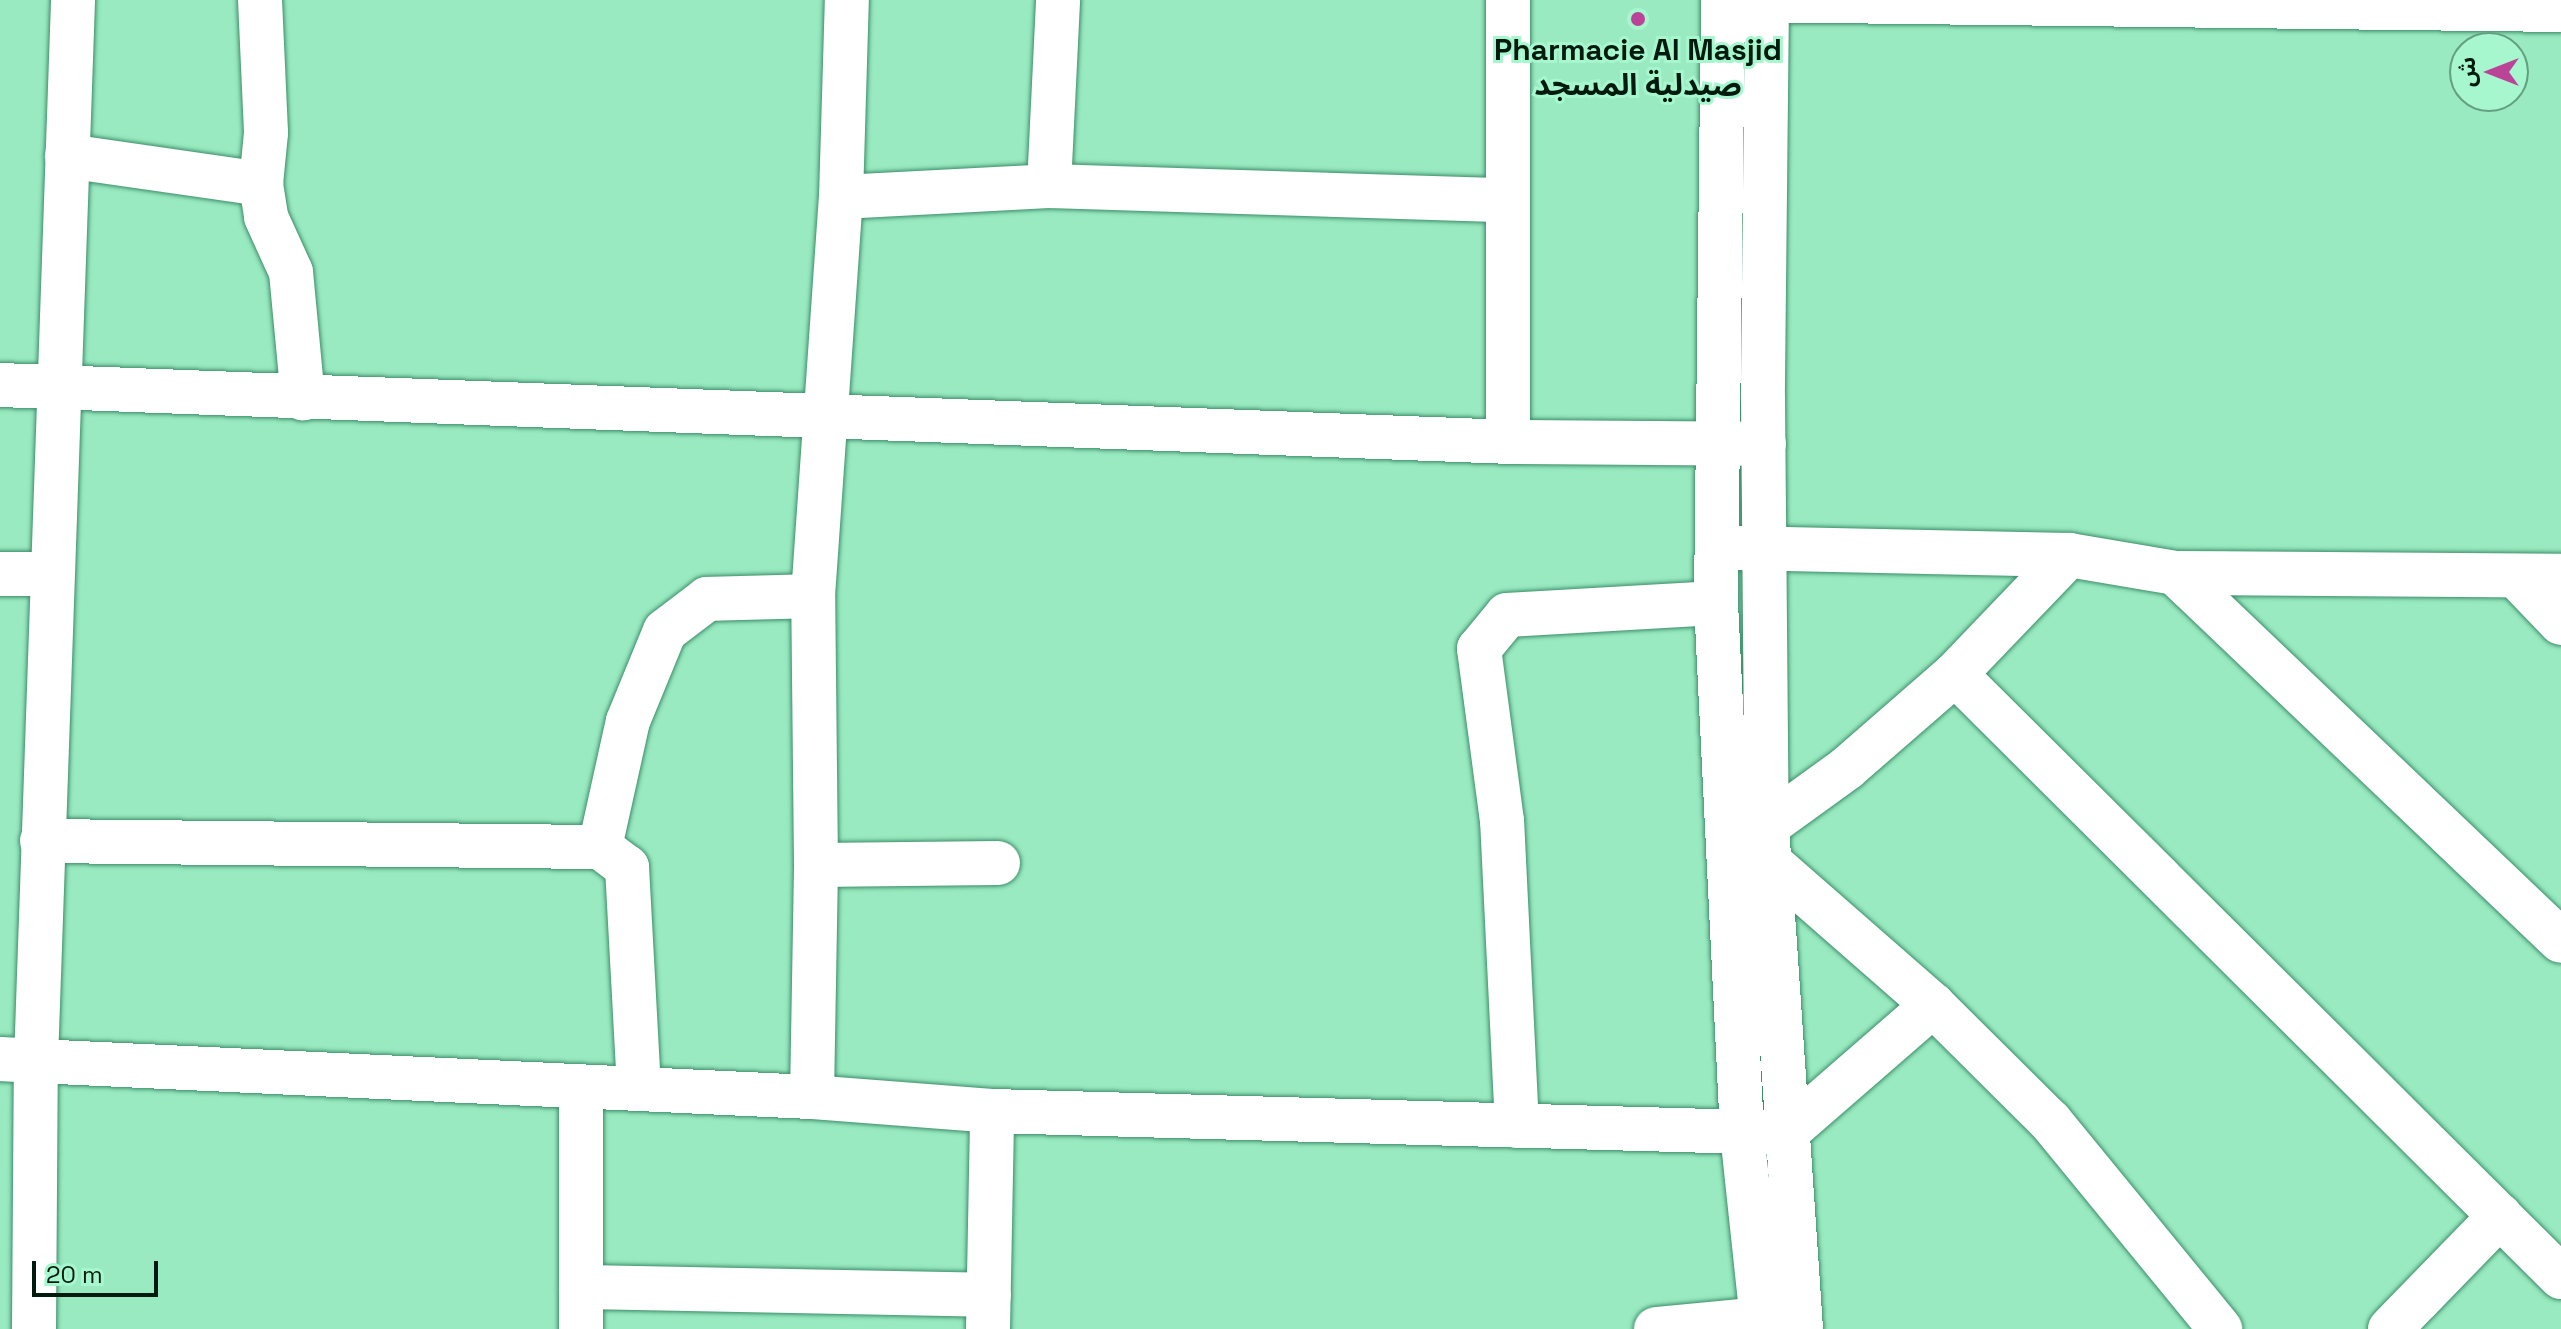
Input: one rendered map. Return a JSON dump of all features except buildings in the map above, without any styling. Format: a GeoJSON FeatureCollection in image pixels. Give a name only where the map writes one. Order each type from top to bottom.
{"type":"FeatureCollection","features":[{"type":"Feature","properties":{"kind":"street"},"geometry":{"type":"LineString","coordinates":[[34,1329],[18,1060],[42,841],[73,0]]}},
{"type":"Feature","properties":{"kind":"street"},"geometry":{"type":"LineString","coordinates":[[260,0],[266,133],[261,184],[266,217],[291,272],[303,398]]}},
{"type":"Feature","properties":{"kind":"street"},"geometry":{"type":"LineString","coordinates":[[812,1097],[816,865],[813,596],[841,197],[847,0]]}},
{"type":"Feature","properties":{"kind":"street"},"geometry":{"type":"LineString","coordinates":[[1049,186],[1058,0]]}},
{"type":"Feature","properties":{"kind":"street"},"geometry":{"type":"LineString","coordinates":[[1508,0],[1505,200],[1508,442]]}},
{"type":"Feature","properties":{"kind":"street"},"geometry":{"type":"LineString","coordinates":[[1723,0],[1714,444],[1716,603],[1742,1133],[1775,1326]]}},
{"type":"Feature","properties":{"kind":"street"},"geometry":{"type":"LineString","coordinates":[[1775,1326],[1786,1133],[1770,845],[1760,0],[2561,10]]}},
{"type":"Feature","properties":{"kind":"street"},"geometry":{"type":"LineString","coordinates":[[67,156],[261,184]]}},
{"type":"Feature","properties":{"kind":"street"},"geometry":{"type":"LineString","coordinates":[[841,197],[1049,186],[1505,200]]}},
{"type":"Feature","properties":{"kind":"street"},"geometry":{"type":"LineString","coordinates":[[0,385],[1508,442],[1764,444]]}},
{"type":"Feature","properties":{"kind":"street"},"geometry":{"type":"LineString","coordinates":[[1715,548],[2069,555],[2175,573],[2561,576]]}},
{"type":"Feature","properties":{"kind":"street"},"geometry":{"type":"LineString","coordinates":[[1770,845],[1837,776],[1955,674],[2069,555]]}},
{"type":"Feature","properties":{"kind":"street"},"geometry":{"type":"LineString","coordinates":[[2175,573],[2561,941]]}},
{"type":"Feature","properties":{"kind":"street"},"geometry":{"type":"LineString","coordinates":[[0,574],[51,574]]}},
{"type":"Feature","properties":{"kind":"street"},"geometry":{"type":"LineString","coordinates":[[2516,576],[2561,623]]}},
{"type":"Feature","properties":{"kind":"street"},"geometry":{"type":"LineString","coordinates":[[600,847],[628,721],[665,631],[707,599],[813,596]]}},
{"type":"Feature","properties":{"kind":"street"},"geometry":{"type":"LineString","coordinates":[[1517,1126],[1502,821],[1479,649],[1507,615],[1716,603]]}},
{"type":"Feature","properties":{"kind":"street"},"geometry":{"type":"LineString","coordinates":[[1955,674],[2561,1277]]}},
{"type":"Feature","properties":{"kind":"street"},"geometry":{"type":"LineString","coordinates":[[42,841],[600,847],[627,867],[639,1089]]}},
{"type":"Feature","properties":{"kind":"street"},"geometry":{"type":"LineString","coordinates":[[1770,845],[2050,1121],[2220,1329]]}},
{"type":"Feature","properties":{"kind":"street"},"geometry":{"type":"LineString","coordinates":[[816,865],[998,863]]}},
{"type":"Feature","properties":{"kind":"street"},"geometry":{"type":"LineString","coordinates":[[18,1060],[812,1097],[992,1111],[1786,1133],[1933,1005]]}},
{"type":"Feature","properties":{"kind":"street"},"geometry":{"type":"LineString","coordinates":[[581,1087],[581,1308],[988,1312],[992,1111]]}},
{"type":"Feature","properties":{"kind":"street"},"geometry":{"type":"LineString","coordinates":[[2390,1329],[2500,1216]]}},
{"type":"Feature","properties":{"kind":"street"},"geometry":{"type":"LineString","coordinates":[[1656,1329],[1775,1326]]}},
{"type":"Feature","properties":{"kind":"place","name":"Pharmacie Al Masjid صيدلية المسجد"},"geometry":{"type":"Point","coordinates":[1638,19]}}]}
